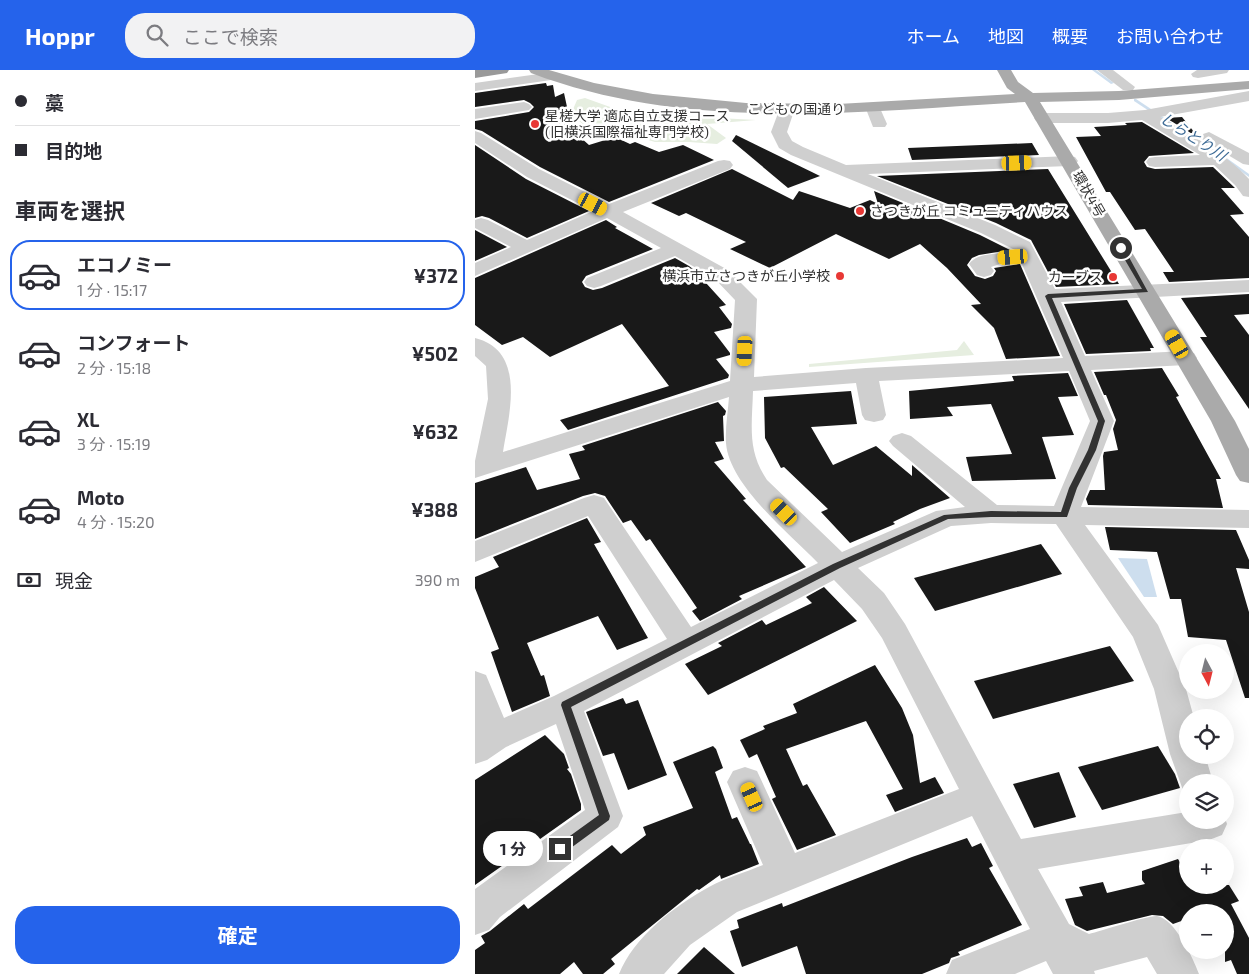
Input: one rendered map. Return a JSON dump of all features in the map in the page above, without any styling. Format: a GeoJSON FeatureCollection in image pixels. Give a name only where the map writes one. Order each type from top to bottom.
{"type":"FeatureCollection","features":[{"type":"Feature","properties":{"kind":"highway"},"geometry":{"type":"LineString","coordinates":[[475,74],[501,70]]}},
{"type":"Feature","properties":{"kind":"main road","name":"こどもの国通り"},"geometry":{"type":"LineString","coordinates":[[536,70],[627,95],[708,106],[786,111],[874,109],[1031,98],[1074,98],[1249,85]]}},
{"type":"Feature","properties":{"kind":"main road","name":"環状4号"},"geometry":{"type":"LineString","coordinates":[[1004,70],[1012,85],[1031,98]]}},
{"type":"Feature","properties":{"kind":"main road","name":"環状4号"},"geometry":{"type":"LineString","coordinates":[[1025,76],[1030,84],[1031,98],[1042,118],[1069,160],[1223,421],[1249,475]]}},
{"type":"Feature","properties":{"kind":"main road","name":"こどもの国通り"},"geometry":{"type":"LineString","coordinates":[[1031,98],[1066,91],[1249,80]]}},
{"type":"Feature","properties":{"kind":"street"},"geometry":{"type":"LineString","coordinates":[[1104,70],[1128,87]]}},
{"type":"Feature","properties":{"kind":"street"},"geometry":{"type":"LineString","coordinates":[[1198,74],[1222,70]]}},
{"type":"Feature","properties":{"kind":"street"},"geometry":{"type":"LineString","coordinates":[[475,87],[553,76]]}},
{"type":"Feature","properties":{"kind":"street"},"geometry":{"type":"LineString","coordinates":[[1042,118],[1108,118],[1145,115],[1249,96]]}},
{"type":"Feature","properties":{"kind":"street"},"geometry":{"type":"LineString","coordinates":[[475,114],[524,107]]}},
{"type":"Feature","properties":{"kind":"street"},"geometry":{"type":"LineString","coordinates":[[874,109],[879,124]]}},
{"type":"Feature","properties":{"kind":"street"},"geometry":{"type":"LineString","coordinates":[[786,111],[779,132],[785,144],[797,151],[988,229],[1023,246],[1048,296],[1101,421],[1092,450],[1073,488],[1064,515]]}},
{"type":"Feature","properties":{"kind":"street"},"geometry":{"type":"LineString","coordinates":[[1166,112],[1249,160]]}},
{"type":"Feature","properties":{"kind":"street"},"geometry":{"type":"LineString","coordinates":[[1145,115],[1216,160],[1239,177],[1249,192]]}},
{"type":"Feature","properties":{"kind":"street"},"geometry":{"type":"LineString","coordinates":[[475,136],[533,173],[608,211],[721,274],[746,298],[739,444],[747,469],[758,486],[873,601],[894,632],[1011,857],[1075,974]]}},
{"type":"Feature","properties":{"kind":"street"},"geometry":{"type":"LineString","coordinates":[[845,170],[1069,160]]}},
{"type":"Feature","properties":{"kind":"street"},"geometry":{"type":"LineString","coordinates":[[1155,162],[1216,160]]}},
{"type":"Feature","properties":{"kind":"street"},"geometry":{"type":"LineString","coordinates":[[475,270],[608,211],[724,164]]}},
{"type":"Feature","properties":{"kind":"street"},"geometry":{"type":"LineString","coordinates":[[478,225],[500,215]]}},
{"type":"Feature","properties":{"kind":"street"},"geometry":{"type":"LineString","coordinates":[[478,225],[527,247]]}},
{"type":"Feature","properties":{"kind":"street"},"geometry":{"type":"LineString","coordinates":[[603,281],[676,249]]}},
{"type":"Feature","properties":{"kind":"street"},"geometry":{"type":"LineString","coordinates":[[977,264],[998,258],[1027,256]]}},
{"type":"Feature","properties":{"kind":"street"},"geometry":{"type":"LineString","coordinates":[[1048,296],[1249,286]]}},
{"type":"Feature","properties":{"kind":"street"},"geometry":{"type":"LineString","coordinates":[[475,345],[491,357],[497,366],[486,380],[501,399],[482,467]]}},
{"type":"Feature","properties":{"kind":"street"},"geometry":{"type":"LineString","coordinates":[[482,467],[743,385],[866,375],[1186,358]]}},
{"type":"Feature","properties":{"kind":"street"},"geometry":{"type":"LineString","coordinates":[[866,375],[874,415]]}},
{"type":"Feature","properties":{"kind":"street"},"geometry":{"type":"LineString","coordinates":[[902,440],[991,514]]}},
{"type":"Feature","properties":{"kind":"street"},"geometry":{"type":"LineString","coordinates":[[475,552],[594,504],[685,643]]}},
{"type":"Feature","properties":{"kind":"street"},"geometry":{"type":"LineString","coordinates":[[475,684],[484,743],[566,705],[837,566],[946,517],[991,514],[1249,519]]}},
{"type":"Feature","properties":{"kind":"street"},"geometry":{"type":"LineString","coordinates":[[1064,515],[1147,633],[1170,689],[1179,722]]}},
{"type":"Feature","properties":{"kind":"street"},"geometry":{"type":"LineString","coordinates":[[475,917],[485,904],[605,816],[566,705]]}},
{"type":"Feature","properties":{"kind":"street"},"geometry":{"type":"LineString","coordinates":[[745,782],[786,875]]}},
{"type":"Feature","properties":{"kind":"street"},"geometry":{"type":"LineString","coordinates":[[639,974],[655,952],[675,932],[723,899],[980,797]]}},
{"type":"Feature","properties":{"kind":"street"},"geometry":{"type":"LineString","coordinates":[[1011,857],[1179,829]]}},
{"type":"Feature","properties":{"kind":"street"},"geometry":{"type":"LineString","coordinates":[[966,974],[1056,938],[1087,954],[1157,935],[1179,974]]}},
{"type":"Feature","properties":{"kind":"shaded area"},"geometry":{"type":"Polygon","coordinates":[[[585,98],[627,113],[756,120],[707,124],[726,138],[717,144],[655,142],[621,132],[586,127],[571,114],[577,100],[585,98]]]}},
{"type":"Feature","properties":{"kind":"shaded area"},"geometry":{"type":"Polygon","coordinates":[[[964,341],[974,355],[809,367],[809,364],[957,350],[964,341]]]}},
{"type":"Feature","properties":{"kind":"water"},"geometry":{"type":"Polygon","coordinates":[[[1118,558],[1147,559],[1157,597],[1144,597],[1118,558]]]}},
{"type":"Feature","properties":{"kind":"building"},"geometry":{"type":"Polygon","coordinates":[[[546,83],[547,86],[553,85],[555,97],[564,93],[572,130],[589,145],[615,137],[630,144],[635,142],[659,152],[683,145],[714,160],[609,202],[540,167],[482,131],[475,129],[475,121],[529,112],[534,107],[524,100],[475,107],[475,93],[546,83]]]}},
{"type":"Feature","properties":{"kind":"building"},"geometry":{"type":"Polygon","coordinates":[[[1182,117],[1199,138],[1166,118],[1182,117]]]}},
{"type":"Feature","properties":{"kind":"building"},"geometry":{"type":"Polygon","coordinates":[[[1142,122],[1194,153],[1149,156],[1144,162],[1147,167],[1155,169],[1213,167],[1235,188],[1221,188],[1244,214],[1230,215],[1249,237],[1249,278],[1169,282],[1163,272],[1174,272],[1145,229],[1135,230],[1110,192],[1106,192],[1076,137],[1101,136],[1094,127],[1142,122]]]}},
{"type":"Feature","properties":{"kind":"building"},"geometry":{"type":"Polygon","coordinates":[[[736,135],[820,176],[788,188],[732,141],[736,135]]]}},
{"type":"Feature","properties":{"kind":"building"},"geometry":{"type":"Polygon","coordinates":[[[1032,143],[1039,155],[912,160],[908,148],[1032,143]]]}},
{"type":"Feature","properties":{"kind":"building"},"geometry":{"type":"Polygon","coordinates":[[[475,145],[526,179],[589,211],[527,238],[489,218],[482,216],[475,218],[475,145]]]}},
{"type":"Feature","properties":{"kind":"building"},"geometry":{"type":"Polygon","coordinates":[[[732,169],[793,200],[799,191],[850,208],[870,200],[878,204],[874,191],[980,235],[1010,250],[979,255],[972,258],[967,265],[975,276],[985,279],[993,276],[996,271],[994,268],[1020,264],[1060,356],[1006,359],[994,328],[971,305],[981,304],[947,268],[920,244],[889,259],[836,234],[770,268],[730,249],[746,242],[686,213],[679,216],[651,203],[732,169]]]}},
{"type":"Feature","properties":{"kind":"building"},"geometry":{"type":"Polygon","coordinates":[[[1048,169],[1119,284],[1056,287],[1031,240],[996,223],[877,176],[1048,169]]]}},
{"type":"Feature","properties":{"kind":"building"},"geometry":{"type":"Polygon","coordinates":[[[606,220],[617,227],[615,228],[653,249],[586,276],[582,282],[585,287],[593,290],[602,288],[675,258],[689,266],[710,282],[706,283],[726,305],[719,307],[732,324],[731,328],[714,332],[730,353],[730,355],[716,359],[729,375],[728,378],[568,430],[560,420],[669,386],[622,324],[550,357],[523,337],[502,345],[475,325],[475,278],[606,220]]]}},
{"type":"Feature","properties":{"kind":"building"},"geometry":{"type":"Polygon","coordinates":[[[475,230],[507,247],[475,261],[475,230]]]}},
{"type":"Feature","properties":{"kind":"building"},"geometry":{"type":"Polygon","coordinates":[[[1249,294],[1249,314],[1234,315],[1249,335],[1249,409],[1200,337],[1207,337],[1181,298],[1249,294]]]}},
{"type":"Feature","properties":{"kind":"building"},"geometry":{"type":"Polygon","coordinates":[[[1127,300],[1154,348],[1150,348],[1151,351],[1086,354],[1064,304],[1127,300]]]}},
{"type":"Feature","properties":{"kind":"building"},"geometry":{"type":"Polygon","coordinates":[[[1162,368],[1179,396],[1176,397],[1221,479],[1216,479],[1223,508],[1088,505],[1086,499],[1090,490],[1105,490],[1104,452],[1118,450],[1113,429],[1116,420],[1094,372],[1162,368]]]}},
{"type":"Feature","properties":{"kind":"building"},"geometry":{"type":"Polygon","coordinates":[[[1068,373],[1078,396],[1058,397],[1074,435],[1042,437],[1056,479],[972,481],[966,457],[1012,454],[991,404],[947,407],[953,416],[910,419],[909,391],[1014,381],[1012,376],[1068,373]]]}},
{"type":"Feature","properties":{"kind":"building"},"geometry":{"type":"Polygon","coordinates":[[[851,391],[857,424],[811,427],[833,465],[876,446],[912,476],[912,465],[950,498],[920,509],[893,522],[895,524],[850,543],[821,512],[828,509],[784,467],[781,468],[765,438],[764,397],[851,391]]]}},
{"type":"Feature","properties":{"kind":"building"},"geometry":{"type":"Polygon","coordinates":[[[718,402],[726,411],[723,416],[724,441],[715,442],[724,459],[714,462],[746,499],[743,500],[806,567],[739,596],[742,599],[700,621],[692,611],[697,608],[650,539],[646,541],[631,520],[623,523],[605,496],[595,493],[583,496],[475,539],[475,483],[526,467],[537,490],[580,479],[569,454],[585,450],[582,446],[718,402]]]}},
{"type":"Feature","properties":{"kind":"building"},"geometry":{"type":"Polygon","coordinates":[[[587,518],[601,542],[594,544],[648,638],[617,650],[598,616],[527,643],[541,676],[544,675],[550,696],[512,712],[491,652],[499,649],[475,588],[475,577],[499,567],[493,557],[587,518]]]}},
{"type":"Feature","properties":{"kind":"building"},"geometry":{"type":"Polygon","coordinates":[[[1105,527],[1236,530],[1249,560],[1249,569],[1236,568],[1249,612],[1249,698],[1245,698],[1234,664],[1234,644],[1227,644],[1226,640],[1188,637],[1181,599],[1170,599],[1157,552],[1110,550],[1105,527]]]}},
{"type":"Feature","properties":{"kind":"building"},"geometry":{"type":"Polygon","coordinates":[[[1041,544],[1062,574],[935,611],[914,578],[1041,544]]]}},
{"type":"Feature","properties":{"kind":"building"},"geometry":{"type":"Polygon","coordinates":[[[824,587],[857,621],[708,695],[685,664],[722,646],[718,643],[762,620],[766,625],[812,603],[806,597],[824,587]]]}},
{"type":"Feature","properties":{"kind":"building"},"geometry":{"type":"Polygon","coordinates":[[[1110,646],[1134,681],[993,719],[974,681],[1110,646]]]}},
{"type":"Feature","properties":{"kind":"building"},"geometry":{"type":"Polygon","coordinates":[[[875,665],[902,708],[913,735],[920,783],[935,777],[944,793],[895,812],[886,795],[903,789],[866,721],[786,749],[803,786],[807,784],[836,835],[797,850],[772,799],[776,797],[757,754],[749,758],[740,740],[765,729],[763,726],[797,713],[793,704],[875,665]]]}},
{"type":"Feature","properties":{"kind":"building"},"geometry":{"type":"Polygon","coordinates":[[[623,698],[626,704],[638,700],[667,775],[628,790],[614,753],[603,756],[586,712],[623,698]]]}},
{"type":"Feature","properties":{"kind":"building"},"geometry":{"type":"Polygon","coordinates":[[[545,735],[564,754],[569,768],[567,769],[571,774],[581,804],[581,810],[475,885],[475,780],[545,735]]]}},
{"type":"Feature","properties":{"kind":"building"},"geometry":{"type":"Polygon","coordinates":[[[713,746],[723,768],[715,772],[732,819],[737,817],[759,864],[721,879],[720,875],[699,890],[697,889],[611,959],[615,964],[603,974],[583,974],[574,962],[560,974],[475,974],[475,950],[485,943],[481,936],[524,904],[528,909],[612,845],[621,854],[646,835],[643,827],[693,808],[673,762],[713,746]]]}},
{"type":"Feature","properties":{"kind":"building"},"geometry":{"type":"Polygon","coordinates":[[[1158,746],[1175,774],[1179,788],[1102,810],[1078,767],[1158,746]]]}},
{"type":"Feature","properties":{"kind":"building"},"geometry":{"type":"Polygon","coordinates":[[[1059,772],[1076,817],[1034,828],[1013,784],[1059,772]]]}},
{"type":"Feature","properties":{"kind":"building"},"geometry":{"type":"Polygon","coordinates":[[[967,838],[972,847],[981,843],[993,866],[989,868],[1022,925],[958,952],[960,955],[951,958],[949,963],[922,974],[806,974],[797,946],[742,967],[730,931],[739,928],[737,920],[782,903],[783,907],[912,857],[967,838]]]}},
{"type":"Feature","properties":{"kind":"building"},"geometry":{"type":"Polygon","coordinates":[[[1178,859],[1179,894],[1234,893],[1239,901],[1231,904],[1179,904],[1179,922],[1173,924],[1163,916],[1152,915],[1087,931],[1075,925],[1065,899],[1083,896],[1079,887],[1103,882],[1107,893],[1145,884],[1142,880],[1142,871],[1178,859]]]}},
{"type":"Feature","properties":{"kind":"building"},"geometry":{"type":"Polygon","coordinates":[[[1234,910],[1249,938],[1249,974],[1237,974],[1231,960],[1225,962],[1225,959],[1234,959],[1234,910]]]}},
{"type":"Feature","properties":{"kind":"building"},"geometry":{"type":"Polygon","coordinates":[[[704,947],[735,974],[677,974],[704,947]]]}},
{"type":"Feature","properties":{"kind":"waterway","name":"しらとり川"},"geometry":{"type":"LineString","coordinates":[[1094,70],[1112,83]]}},
{"type":"Feature","properties":{"kind":"waterway","name":"しらとり川"},"geometry":{"type":"LineString","coordinates":[[1135,100],[1170,123]]}},
{"type":"Feature","properties":{"kind":"waterway","name":"しらとり川"},"geometry":{"type":"LineString","coordinates":[[1213,150],[1249,176]]}},
{"type":"Feature","properties":{"kind":"place","name":"星槎大学 適応自立支援コース (旧横浜国際福祉専門学校)"},"geometry":{"type":"Point","coordinates":[535,124]}},
{"type":"Feature","properties":{"kind":"place","name":"さつきが丘 コミュニティハウス"},"geometry":{"type":"Point","coordinates":[860,211]}},
{"type":"Feature","properties":{"kind":"place","name":"横浜市立さつきが丘小学校"},"geometry":{"type":"Point","coordinates":[840,276]}},
{"type":"Feature","properties":{"kind":"place","name":"カーブス"},"geometry":{"type":"Point","coordinates":[1113,277]}},
{"type":"Feature","properties":{"kind":"route"},"geometry":{"type":"LineString","coordinates":[[560,849],[605,816],[566,705],[837,566],[946,517],[991,514],[1064,515],[1073,488],[1092,450],[1101,421],[1048,296],[1146,290],[1121,248]]}}]}
